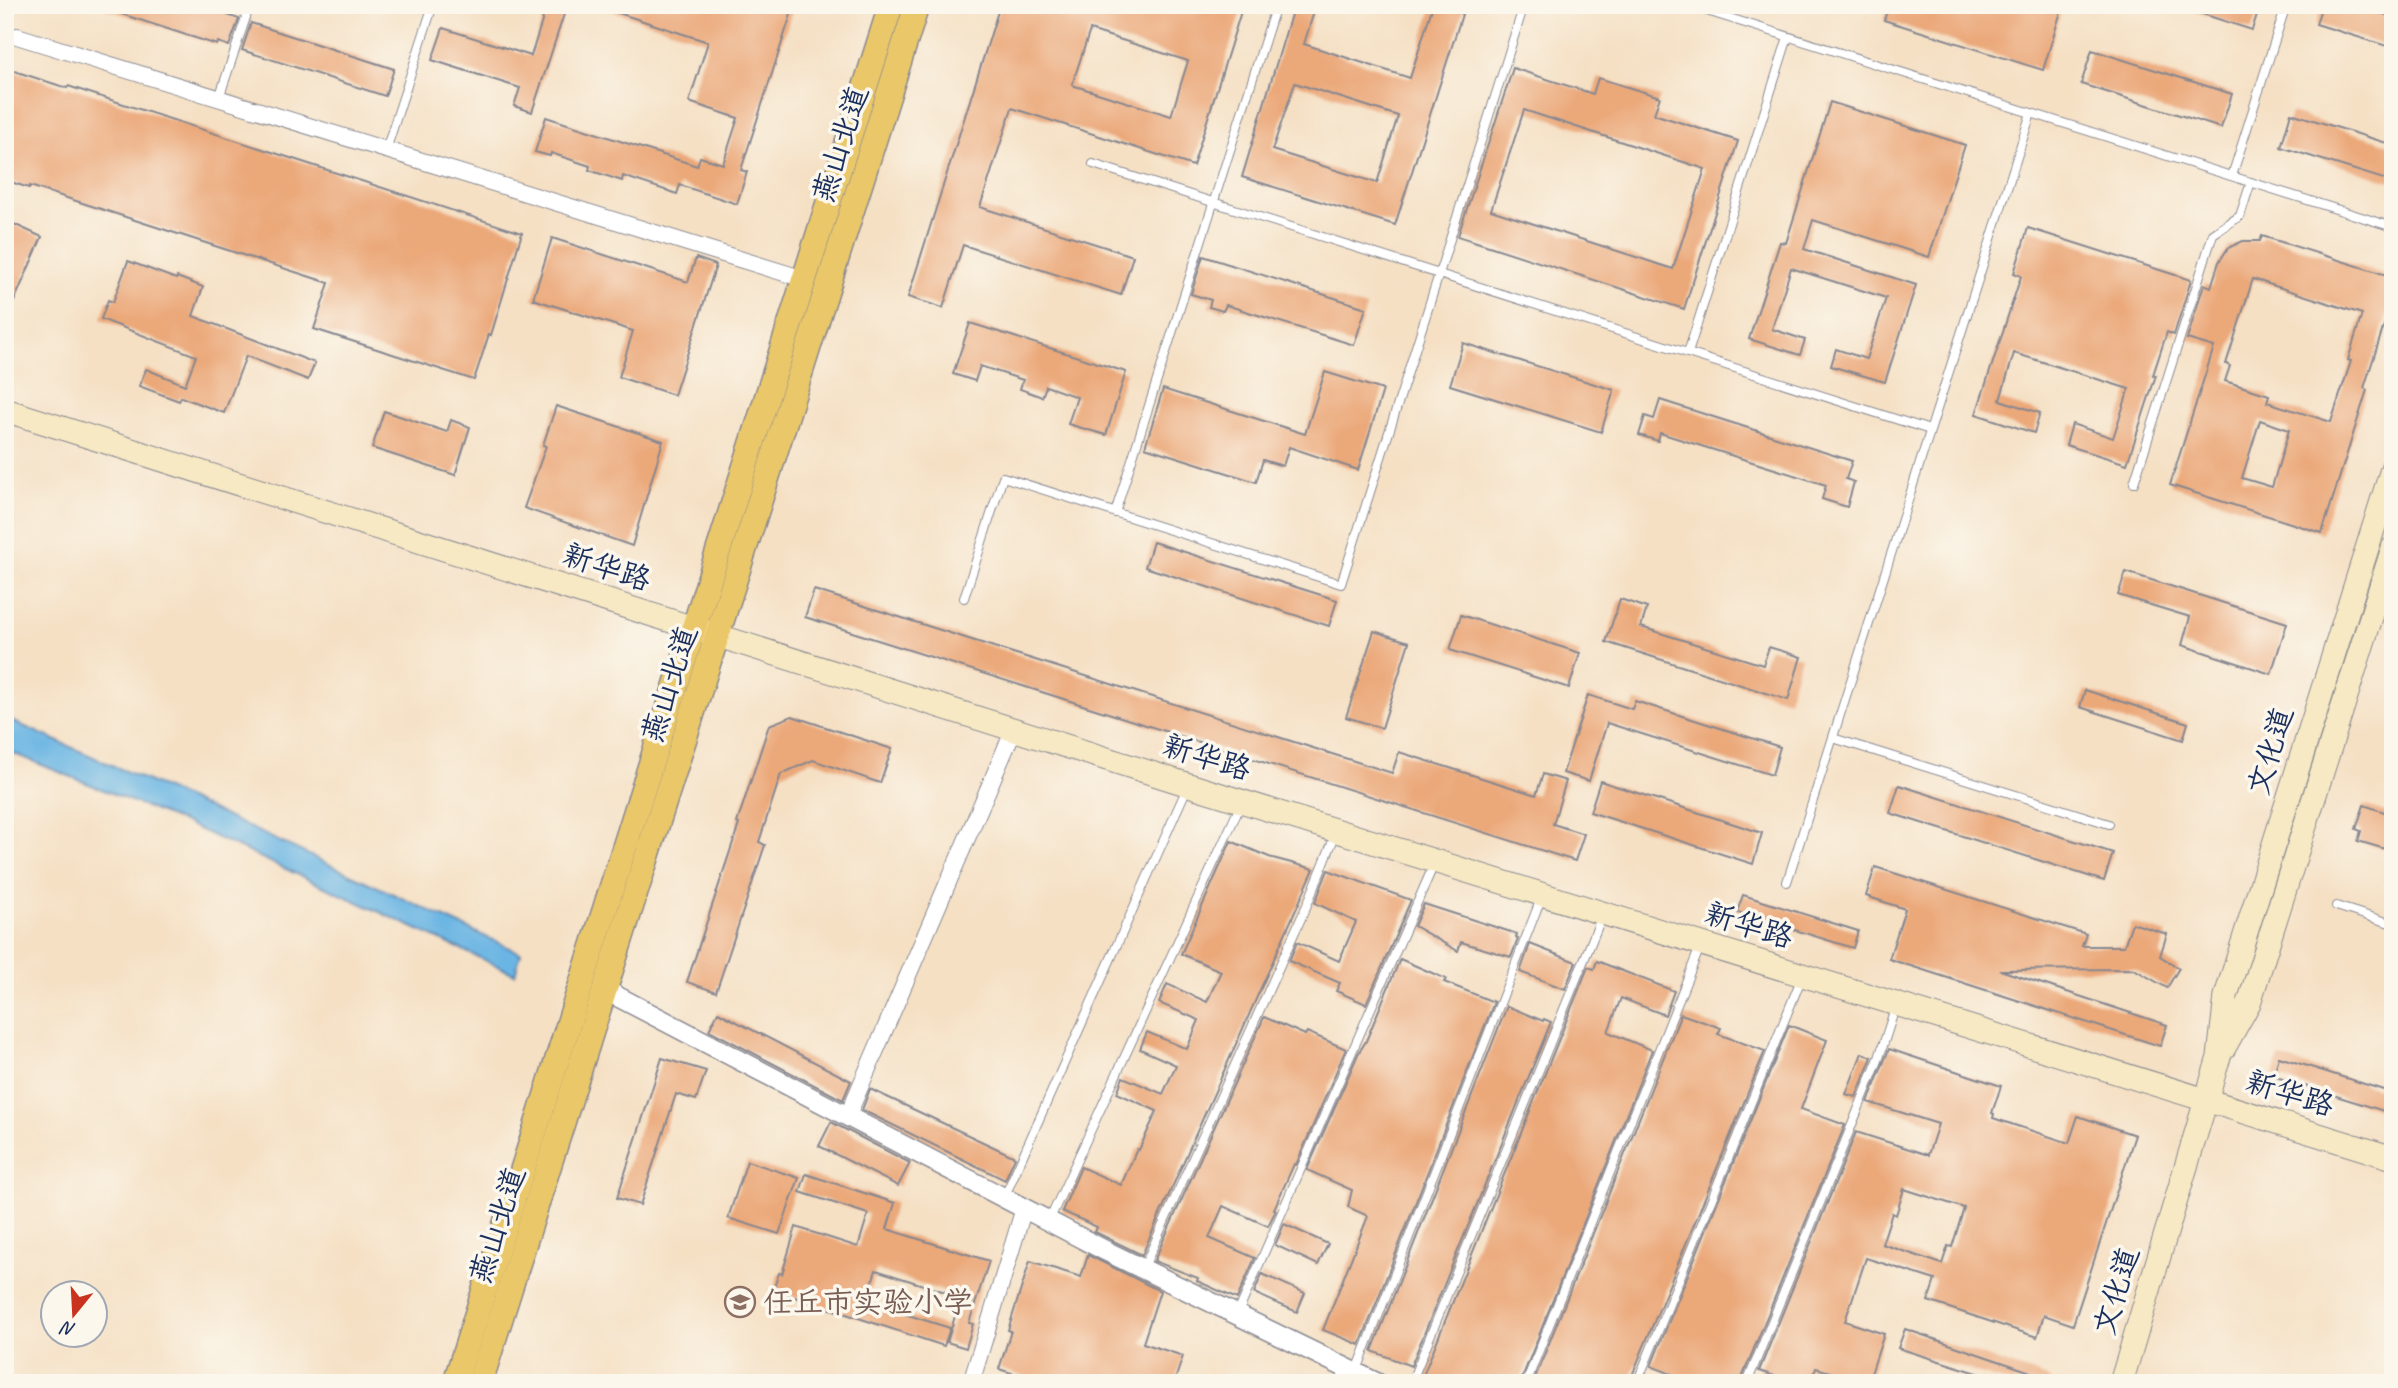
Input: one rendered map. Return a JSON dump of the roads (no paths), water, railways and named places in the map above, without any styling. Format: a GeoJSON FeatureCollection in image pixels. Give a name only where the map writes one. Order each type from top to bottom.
{"type":"FeatureCollection","features":[{"type":"Feature","properties":{"kind":"main road","name":"燕山北道"},"geometry":{"type":"LineString","coordinates":[[456,1383],[891,5]]}},
{"type":"Feature","properties":{"kind":"main road","name":"燕山北道"},"geometry":{"type":"LineString","coordinates":[[480,1383],[917,5]]}},
{"type":"Feature","properties":{"kind":"main road","name":"新华路"},"geometry":{"type":"LineString","coordinates":[[5,410],[1243,802],[2393,1158]]}},
{"type":"Feature","properties":{"kind":"main road","name":"文化道"},"geometry":{"type":"LineString","coordinates":[[2121,1383],[2219,1057],[2226,996],[2393,466]]}},
{"type":"Feature","properties":{"kind":"main road","name":"文化道"},"geometry":{"type":"LineString","coordinates":[[2219,1057],[2249,1003],[2393,548]]}},
{"type":"Feature","properties":{"kind":"street"},"geometry":{"type":"LineString","coordinates":[[17,36],[804,279]]}},
{"type":"Feature","properties":{"kind":"street"},"geometry":{"type":"LineString","coordinates":[[848,1115],[1014,729]]}},
{"type":"Feature","properties":{"kind":"street"},"geometry":{"type":"LineString","coordinates":[[605,990],[1350,1375],[1377,1383]]}},
{"type":"Feature","properties":{"kind":"street"},"geometry":{"type":"LineString","coordinates":[[971,1383],[1024,1208]]}},
{"type":"Feature","properties":{"kind":"lane"},"geometry":{"type":"LineString","coordinates":[[219,98],[250,5]]}},
{"type":"Feature","properties":{"kind":"lane"},"geometry":{"type":"LineString","coordinates":[[386,150],[433,5]]}},
{"type":"Feature","properties":{"kind":"lane"},"geometry":{"type":"LineString","coordinates":[[1115,513],[1276,5]]}},
{"type":"Feature","properties":{"kind":"lane"},"geometry":{"type":"LineString","coordinates":[[964,598],[1003,477],[1341,584],[1524,5]]}},
{"type":"Feature","properties":{"kind":"lane"},"geometry":{"type":"LineString","coordinates":[[1688,5],[2393,227]]}},
{"type":"Feature","properties":{"kind":"lane"},"geometry":{"type":"LineString","coordinates":[[2232,176],[2286,5]]}},
{"type":"Feature","properties":{"kind":"lane"},"geometry":{"type":"LineString","coordinates":[[1688,353],[1788,37]]}},
{"type":"Feature","properties":{"kind":"lane"},"geometry":{"type":"LineString","coordinates":[[1787,882],[2031,113]]}},
{"type":"Feature","properties":{"kind":"lane"},"geometry":{"type":"LineString","coordinates":[[1093,164],[1930,430]]}},
{"type":"Feature","properties":{"kind":"lane"},"geometry":{"type":"LineString","coordinates":[[2134,483],[2213,234],[2240,216],[2251,182]]}},
{"type":"Feature","properties":{"kind":"lane"},"geometry":{"type":"LineString","coordinates":[[1833,738],[2109,824]]}},
{"type":"Feature","properties":{"kind":"lane"},"geometry":{"type":"LineString","coordinates":[[1003,1198],[1189,785]]}},
{"type":"Feature","properties":{"kind":"lane"},"geometry":{"type":"LineString","coordinates":[[1049,1221],[1243,802]]}},
{"type":"Feature","properties":{"kind":"lane"},"geometry":{"type":"LineString","coordinates":[[1143,1269],[1307,905],[1337,831]]}},
{"type":"Feature","properties":{"kind":"lane"},"geometry":{"type":"LineString","coordinates":[[1237,1315],[1436,861]]}},
{"type":"Feature","properties":{"kind":"lane"},"geometry":{"type":"LineString","coordinates":[[1350,1375],[1543,894]]}},
{"type":"Feature","properties":{"kind":"lane"},"geometry":{"type":"LineString","coordinates":[[2336,906],[2393,924]]}},
{"type":"Feature","properties":{"kind":"lane"},"geometry":{"type":"LineString","coordinates":[[1411,1383],[1603,913]]}},
{"type":"Feature","properties":{"kind":"lane"},"geometry":{"type":"LineString","coordinates":[[1526,1383],[1702,944]]}},
{"type":"Feature","properties":{"kind":"lane"},"geometry":{"type":"LineString","coordinates":[[1637,1383],[1803,975]]}},
{"type":"Feature","properties":{"kind":"lane"},"geometry":{"type":"LineString","coordinates":[[1747,1383],[1879,1058],[1896,1004]]}},
{"type":"Feature","properties":{"kind":"water"},"geometry":{"type":"Polygon","coordinates":[[[5,718],[175,793],[521,953],[515,974],[185,823],[5,750],[5,718]]]}},
{"type":"Feature","properties":{"kind":"place","name":"任丘市实验小学"},"geometry":{"type":"Point","coordinates":[740,1302]}}]}
